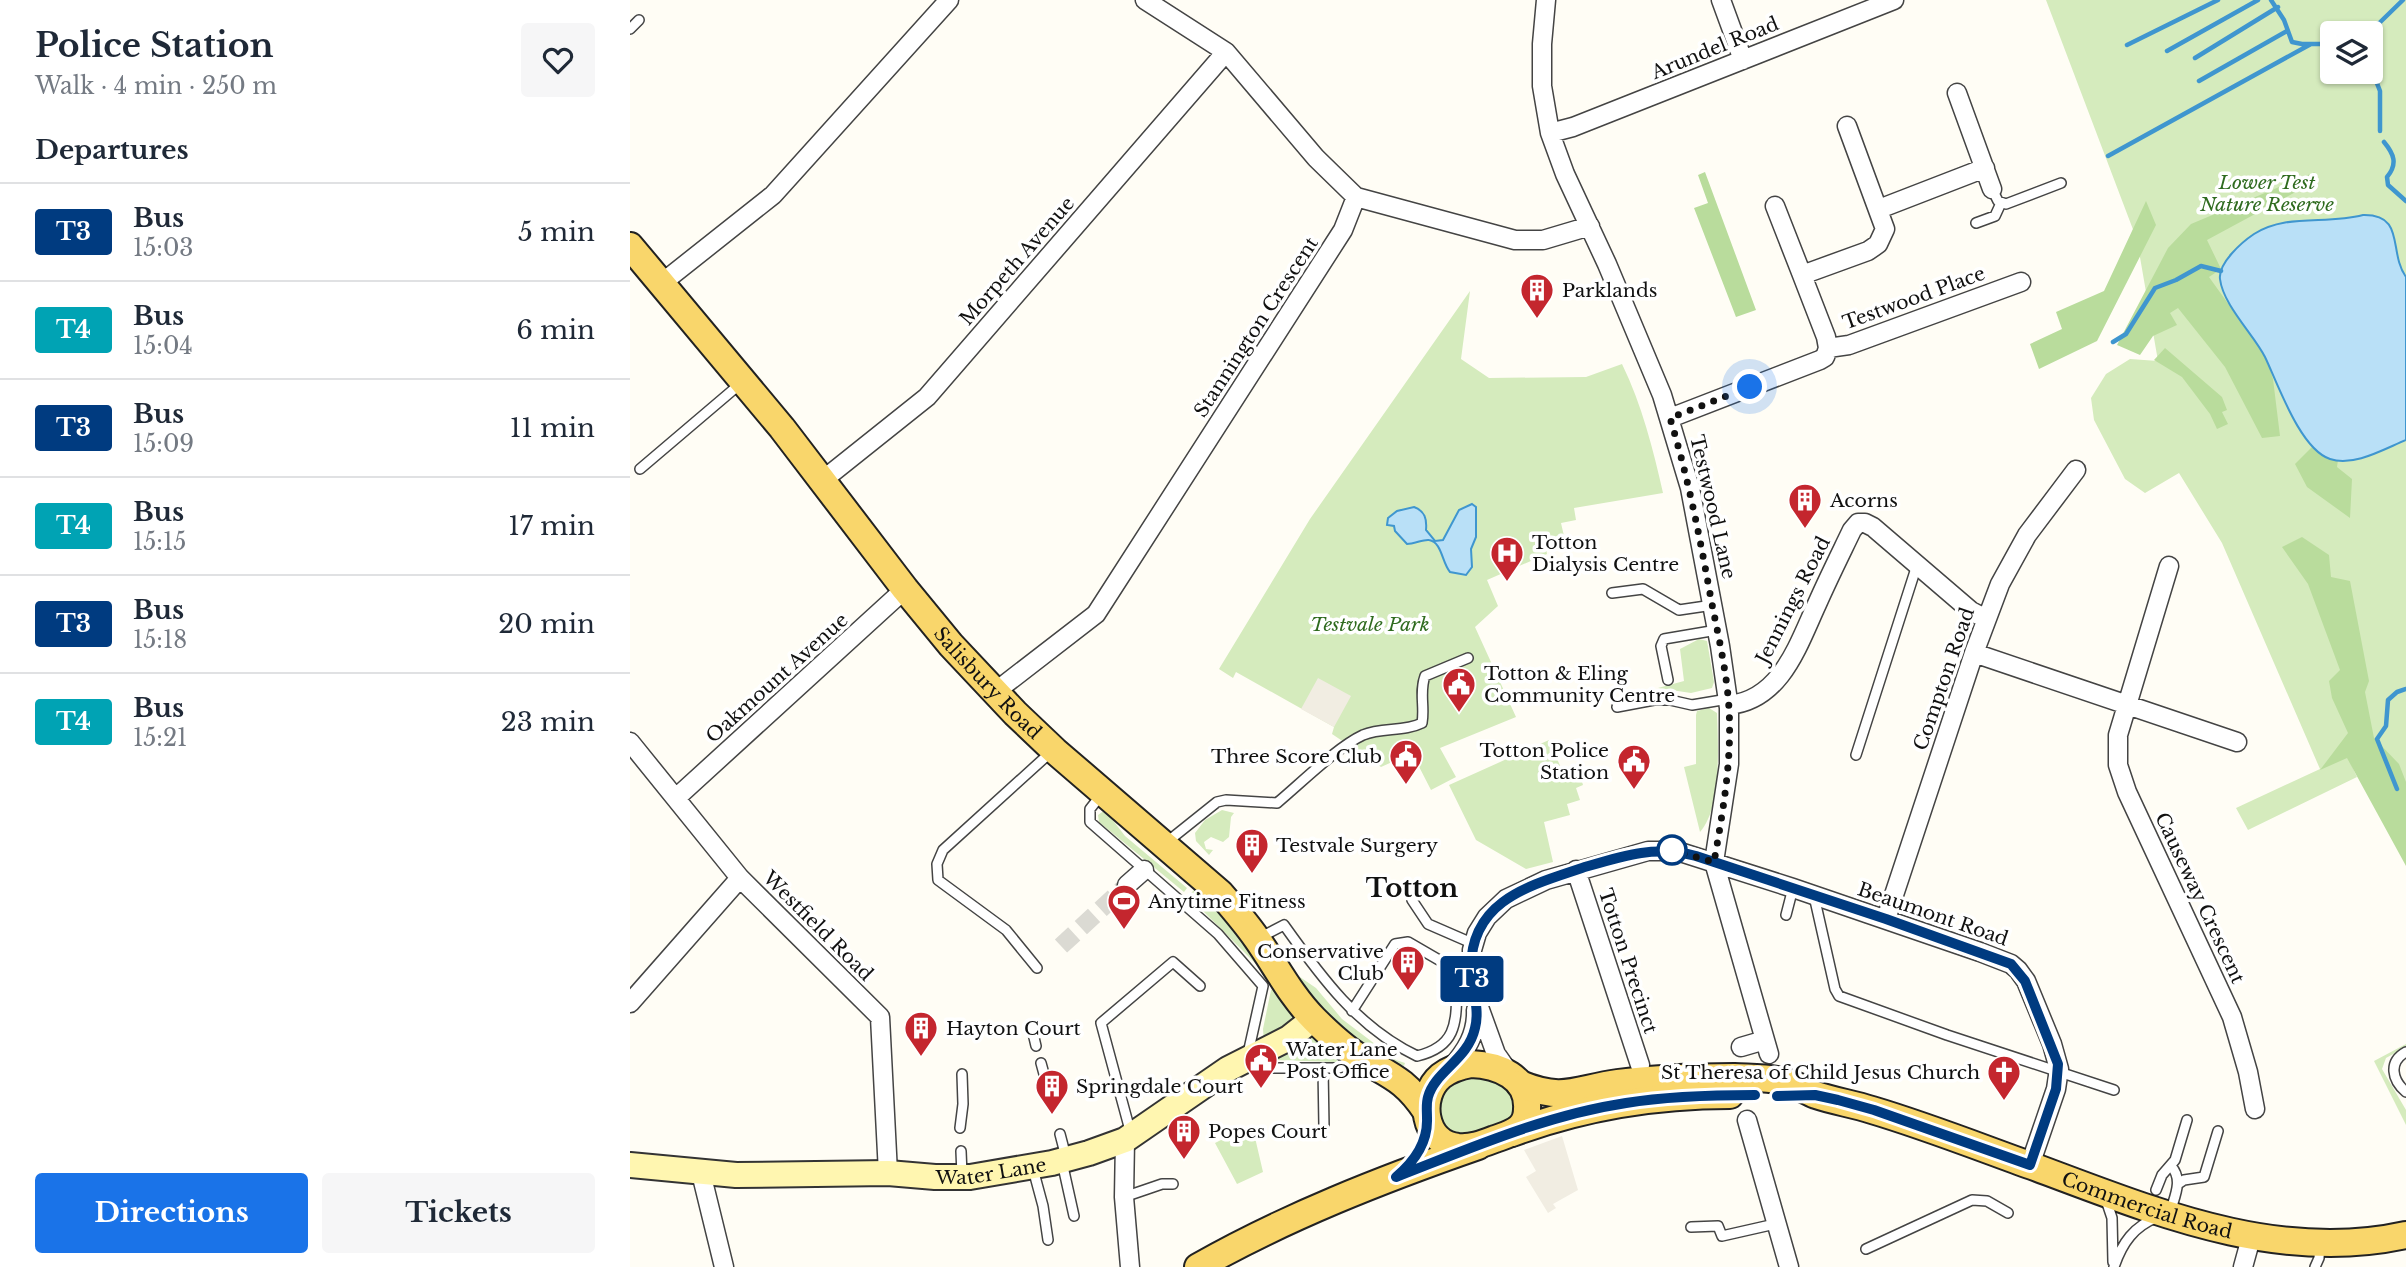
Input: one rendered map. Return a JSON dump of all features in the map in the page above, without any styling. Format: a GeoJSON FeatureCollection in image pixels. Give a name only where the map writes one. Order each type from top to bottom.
{"type":"FeatureCollection","features":[{"type":"Feature","properties":{"kind":"main road","name":"Salisbury Road"},"geometry":{"type":"LineString","coordinates":[[630,246],[744,380],[951,645],[1054,750],[1220,893],[1257,939],[1313,1018],[1337,1041],[1363,1060],[1405,1084],[1427,1115]]}},
{"type":"Feature","properties":{"kind":"main road"},"geometry":{"type":"LineString","coordinates":[[1198,1267],[1254,1237],[1396,1177],[1513,1133],[1526,1117],[1527,1101],[1515,1079],[1495,1066],[1471,1064],[1444,1074],[1430,1091],[1423,1143],[1417,1155],[1396,1177]]}},
{"type":"Feature","properties":{"kind":"main road","name":"Salisbury Road"},"geometry":{"type":"LineString","coordinates":[[1391,1074],[1408,1077],[1444,1074]]}},
{"type":"Feature","properties":{"kind":"main road","name":"Commercial Road"},"geometry":{"type":"LineString","coordinates":[[1515,1079],[1544,1093],[1564,1094],[1645,1080],[1744,1078],[1786,1082],[1815,1095],[1874,1110],[2168,1214],[2317,1255],[2406,1236]]}},
{"type":"Feature","properties":{"kind":"main road","name":"Commercial Road"},"geometry":{"type":"LineString","coordinates":[[1513,1133],[1579,1112],[1625,1103],[1712,1095],[1815,1095]]}},
{"type":"Feature","properties":{"kind":"main road"},"geometry":{"type":"LineString","coordinates":[[1427,1115],[1436,1135],[1444,1142],[1461,1147],[1478,1146]]}},
{"type":"Feature","properties":{"kind":"street"},"geometry":{"type":"LineString","coordinates":[[662,283],[773,195],[949,0]]}},
{"type":"Feature","properties":{"kind":"street"},"geometry":{"type":"LineString","coordinates":[[1145,0],[1226,52],[1316,158],[1356,197],[1515,240],[1544,240],[1590,226]]}},
{"type":"Feature","properties":{"kind":"street","name":"Testwood Lane"},"geometry":{"type":"LineString","coordinates":[[1546,0],[1542,86],[1550,133],[1565,174],[1634,324],[1670,418],[1690,488],[1713,605],[1729,702],[1729,764],[1714,862],[1767,1047],[1741,1048]]}},
{"type":"Feature","properties":{"kind":"street"},"geometry":{"type":"LineString","coordinates":[[1721,0],[1744,60]]}},
{"type":"Feature","properties":{"kind":"street","name":"Arundel Road"},"geometry":{"type":"LineString","coordinates":[[1550,133],[1573,127],[1894,0]]}},
{"type":"Feature","properties":{"kind":"street","name":"Morpeth Avenue"},"geometry":{"type":"LineString","coordinates":[[823,480],[928,397],[1226,52]]}},
{"type":"Feature","properties":{"kind":"street"},"geometry":{"type":"LineString","coordinates":[[1957,93],[1997,196]]}},
{"type":"Feature","properties":{"kind":"street"},"geometry":{"type":"LineString","coordinates":[[1802,275],[1868,251],[1878,244],[1885,229],[1847,126]]}},
{"type":"Feature","properties":{"kind":"street"},"geometry":{"type":"LineString","coordinates":[[1879,209],[1985,168]]}},
{"type":"Feature","properties":{"kind":"street","name":"Stannington Crescent"},"geometry":{"type":"LineString","coordinates":[[995,692],[1096,614],[1343,230],[1356,197]]}},
{"type":"Feature","properties":{"kind":"street"},"geometry":{"type":"LineString","coordinates":[[1775,206],[1828,348]]}},
{"type":"Feature","properties":{"kind":"street","name":"Testwood Place"},"geometry":{"type":"LineString","coordinates":[[1670,418],[1818,361],[1825,357],[1828,348],[1849,345],[2021,282]]}},
{"type":"Feature","properties":{"kind":"street","name":"Compton Road"},"geometry":{"type":"LineString","coordinates":[[1886,919],[1986,619],[2016,551],[2076,470]]}},
{"type":"Feature","properties":{"kind":"street","name":"Jennings Road"},"geometry":{"type":"LineString","coordinates":[[1729,702],[1743,704],[1755,698],[1782,674],[1855,526],[1860,523],[1869,525],[1971,611],[1986,619]]}},
{"type":"Feature","properties":{"kind":"street","name":"Causeway Crescent"},"geometry":{"type":"LineString","coordinates":[[2169,566],[2126,705],[2117,750],[2121,778],[2232,1017],[2248,1072],[2255,1109]]}},
{"type":"Feature","properties":{"kind":"street","name":"Oakmount Avenue"},"geometry":{"type":"LineString","coordinates":[[676,798],[905,589]]}},
{"type":"Feature","properties":{"kind":"street"},"geometry":{"type":"LineString","coordinates":[[1975,653],[2237,742]]}},
{"type":"Feature","properties":{"kind":"street","name":"Westfield Road"},"geometry":{"type":"LineString","coordinates":[[630,742],[740,878],[880,1017],[888,1173]]}},
{"type":"Feature","properties":{"kind":"street","name":"Beaumont Road"},"geometry":{"type":"LineString","coordinates":[[1474,944],[1487,917],[1502,901],[1529,886],[1576,870],[1657,850],[1677,851],[2000,959],[2018,970],[2025,981],[2052,1044],[2059,1072]]}},
{"type":"Feature","properties":{"kind":"street"},"geometry":{"type":"LineString","coordinates":[[1127,886],[1144,870]]}},
{"type":"Feature","properties":{"kind":"street","name":"Totton Precinct"},"geometry":{"type":"LineString","coordinates":[[1576,870],[1640,1065]]}},
{"type":"Feature","properties":{"kind":"street"},"geometry":{"type":"LineString","coordinates":[[630,1003],[740,878]]}},
{"type":"Feature","properties":{"kind":"street"},"geometry":{"type":"LineString","coordinates":[[1444,1074],[1472,1038],[1476,1027],[1468,987],[1474,944]]}},
{"type":"Feature","properties":{"kind":"street"},"geometry":{"type":"LineString","coordinates":[[1468,987],[1496,1054],[1515,1079]]}},
{"type":"Feature","properties":{"kind":"street","name":"Water Lane"},"geometry":{"type":"LineString","coordinates":[[630,1165],[701,1173],[888,1173],[962,1177],[1033,1167],[1064,1160],[1128,1138],[1247,1058],[1289,1038],[1313,1018]]}},
{"type":"Feature","properties":{"kind":"street"},"geometry":{"type":"LineString","coordinates":[[2030,1165],[2056,1089],[2059,1072]]}},
{"type":"Feature","properties":{"kind":"street"},"geometry":{"type":"LineString","coordinates":[[1747,1121],[1789,1267]]}},
{"type":"Feature","properties":{"kind":"street"},"geometry":{"type":"LineString","coordinates":[[1128,1138],[1124,1196],[1130,1267]]}},
{"type":"Feature","properties":{"kind":"street"},"geometry":{"type":"LineString","coordinates":[[701,1173],[724,1267]]}},
{"type":"Feature","properties":{"kind":"street"},"geometry":{"type":"LineString","coordinates":[[2243,1267],[2251,1238]]}},
{"type":"Feature","properties":{"kind":"lane"},"geometry":{"type":"LineString","coordinates":[[630,29],[639,20]]}},
{"type":"Feature","properties":{"kind":"lane"},"geometry":{"type":"LineString","coordinates":[[1976,223],[1995,216],[1997,196],[2011,202],[2061,183]]}},
{"type":"Feature","properties":{"kind":"lane"},"geometry":{"type":"LineString","coordinates":[[640,469],[744,380]]}},
{"type":"Feature","properties":{"kind":"lane"},"geometry":{"type":"LineString","coordinates":[[1856,755],[1917,565]]}},
{"type":"Feature","properties":{"kind":"lane"},"geometry":{"type":"LineString","coordinates":[[1612,593],[1643,589],[1679,610],[1713,605]]}},
{"type":"Feature","properties":{"kind":"lane"},"geometry":{"type":"LineString","coordinates":[[1668,680],[1661,646],[1664,639],[1717,630]]}},
{"type":"Feature","properties":{"kind":"lane"},"geometry":{"type":"LineString","coordinates":[[1165,844],[1217,802],[1226,800],[1277,803],[1360,736],[1378,730],[1413,728],[1422,723],[1421,687],[1425,676],[1468,658]]}},
{"type":"Feature","properties":{"kind":"lane"},"geometry":{"type":"LineString","coordinates":[[1617,707],[1654,699],[1670,699],[1692,705],[1729,702]]}},
{"type":"Feature","properties":{"kind":"lane"},"geometry":{"type":"LineString","coordinates":[[1037,968],[1006,930],[938,880],[937,864],[943,850],[1054,750]]}},
{"type":"Feature","properties":{"kind":"lane"},"geometry":{"type":"LineString","coordinates":[[1102,793],[1090,809],[1090,822],[1218,934],[1264,986],[1247,1058],[1268,1068],[1339,1068],[1363,1060]]}},
{"type":"Feature","properties":{"kind":"lane"},"geometry":{"type":"LineString","coordinates":[[1786,915],[1793,888]]}},
{"type":"Feature","properties":{"kind":"lane"},"geometry":{"type":"LineString","coordinates":[[1814,895],[1835,989],[1839,996],[2114,1090]]}},
{"type":"Feature","properties":{"kind":"lane"},"geometry":{"type":"LineString","coordinates":[[1412,900],[1428,924],[1474,944]]}},
{"type":"Feature","properties":{"kind":"lane"},"geometry":{"type":"LineString","coordinates":[[1257,939],[1284,925],[1319,975],[1352,1011],[1395,1046],[1417,1056],[1435,1052],[1453,1032],[1468,987],[1458,971],[1408,942],[1395,944],[1352,1011]]}},
{"type":"Feature","properties":{"kind":"lane"},"geometry":{"type":"LineString","coordinates":[[1128,1138],[1101,1023],[1173,962],[1200,986]]}},
{"type":"Feature","properties":{"kind":"lane"},"geometry":{"type":"LineString","coordinates":[[1032,1029],[1036,1046]]}},
{"type":"Feature","properties":{"kind":"lane"},"geometry":{"type":"LineString","coordinates":[[2406,1052],[2395,1060],[2394,1073],[2398,1085],[2406,1092]]}},
{"type":"Feature","properties":{"kind":"lane"},"geometry":{"type":"LineString","coordinates":[[1041,1063],[1050,1097]]}},
{"type":"Feature","properties":{"kind":"lane"},"geometry":{"type":"LineString","coordinates":[[1323,1068],[1324,1127]]}},
{"type":"Feature","properties":{"kind":"lane"},"geometry":{"type":"LineString","coordinates":[[2394,1073],[2406,1078]]}},
{"type":"Feature","properties":{"kind":"lane"},"geometry":{"type":"LineString","coordinates":[[960,1128],[962,1074]]}},
{"type":"Feature","properties":{"kind":"lane"},"geometry":{"type":"LineString","coordinates":[[2156,1190],[2162,1175],[2177,1156],[2188,1120]]}},
{"type":"Feature","properties":{"kind":"lane"},"geometry":{"type":"LineString","coordinates":[[2178,1184],[2184,1180],[2204,1177],[2218,1130]]}},
{"type":"Feature","properties":{"kind":"lane"},"geometry":{"type":"LineString","coordinates":[[1060,1134],[1074,1216]]}},
{"type":"Feature","properties":{"kind":"lane"},"geometry":{"type":"LineString","coordinates":[[961,1152],[962,1177]]}},
{"type":"Feature","properties":{"kind":"lane"},"geometry":{"type":"LineString","coordinates":[[2104,1193],[2112,1219],[2114,1267],[2124,1244],[2136,1229],[2150,1220],[2168,1214],[2178,1184],[2176,1172],[2171,1166]]}},
{"type":"Feature","properties":{"kind":"lane"},"geometry":{"type":"LineString","coordinates":[[1033,1167],[1048,1240]]}},
{"type":"Feature","properties":{"kind":"lane"},"geometry":{"type":"LineString","coordinates":[[1124,1196],[1162,1184],[1172,1184]]}},
{"type":"Feature","properties":{"kind":"lane"},"geometry":{"type":"LineString","coordinates":[[1866,1250],[1972,1200],[1987,1201],[2008,1213]]}},
{"type":"Feature","properties":{"kind":"lane"},"geometry":{"type":"LineString","coordinates":[[1691,1227],[1718,1226],[1722,1236],[1775,1224]]}},
{"type":"Feature","properties":{"kind":"green space","name":"Lower Test Nature Reserve"},"geometry":{"type":"Polygon","coordinates":[[[2046,0],[2406,0],[2406,812],[2349,760],[2357,777],[2248,830],[2236,808],[2320,769],[2222,543],[2179,473],[2145,493],[2125,479],[2094,420],[2091,398],[2106,374],[2130,359],[2158,361],[2137,240],[2046,0]]]}},
{"type":"Feature","properties":{"kind":"green space"},"geometry":{"type":"Polygon","coordinates":[[[1705,172],[1756,310],[1736,317],[1694,208],[1708,203],[1698,175],[1705,172]]]}},
{"type":"Feature","properties":{"kind":"green space"},"geometry":{"type":"Polygon","coordinates":[[[2315,172],[2303,188],[2207,240],[2221,269],[2209,277],[2260,348],[2273,379],[2280,436],[2262,438],[2225,367],[2178,308],[2170,313],[2177,325],[2153,336],[2140,355],[2117,345],[2168,248],[2191,224],[2315,172]]]}},
{"type":"Feature","properties":{"kind":"green space"},"geometry":{"type":"Polygon","coordinates":[[[2146,201],[2156,225],[2097,341],[2039,369],[2030,344],[2062,329],[2056,312],[2104,291],[2146,201]]]}},
{"type":"Feature","properties":{"kind":"green space","name":"Testvale Park"},"geometry":{"type":"Polygon","coordinates":[[[1470,291],[1461,359],[1489,378],[1586,377],[1622,364],[1641,411],[1663,493],[1574,508],[1576,520],[1561,523],[1564,536],[1544,539],[1547,554],[1487,580],[1498,606],[1475,627],[1516,717],[1440,748],[1456,777],[1431,790],[1412,753],[1381,767],[1332,734],[1334,727],[1236,672],[1233,678],[1219,669],[1310,519],[1470,291]]]}},
{"type":"Feature","properties":{"kind":"green space"},"geometry":{"type":"Polygon","coordinates":[[[2165,348],[2222,397],[2227,410],[2222,412],[2228,424],[2217,429],[2210,414],[2182,377],[2154,360],[2165,348]]]}},
{"type":"Feature","properties":{"kind":"green space"},"geometry":{"type":"Polygon","coordinates":[[[2313,446],[2328,459],[2338,460],[2337,467],[2352,479],[2350,518],[2307,487],[2295,464],[2313,446]]]}},
{"type":"Feature","properties":{"kind":"green space"},"geometry":{"type":"Polygon","coordinates":[[[2302,537],[2329,555],[2331,577],[2350,581],[2369,681],[2365,692],[2374,738],[2399,764],[2406,782],[2406,866],[2347,758],[2320,770],[2348,733],[2332,698],[2329,681],[2340,670],[2308,584],[2282,547],[2302,537]]]}},
{"type":"Feature","properties":{"kind":"green space"},"geometry":{"type":"Polygon","coordinates":[[[1699,639],[1707,641],[1714,682],[1712,688],[1691,693],[1658,688],[1684,681],[1680,649],[1699,639]]]}},
{"type":"Feature","properties":{"kind":"green space"},"geometry":{"type":"Polygon","coordinates":[[[1709,708],[1717,713],[1717,775],[1712,808],[1700,832],[1684,767],[1696,764],[1697,711],[1709,708]]]}},
{"type":"Feature","properties":{"kind":"green space"},"geometry":{"type":"Polygon","coordinates":[[[1549,740],[1561,768],[1577,765],[1583,785],[1576,788],[1580,800],[1567,804],[1570,815],[1544,822],[1553,862],[1526,869],[1476,840],[1449,785],[1549,740]]]}},
{"type":"Feature","properties":{"kind":"green space"},"geometry":{"type":"Polygon","coordinates":[[[1105,810],[1125,836],[1187,888],[1184,892],[1099,822],[1098,815],[1105,810]]]}},
{"type":"Feature","properties":{"kind":"green space"},"geometry":{"type":"Polygon","coordinates":[[[1222,810],[1234,813],[1231,817],[1229,837],[1223,842],[1211,837],[1204,842],[1206,849],[1213,850],[1209,855],[1196,841],[1195,833],[1205,820],[1222,810]]]}},
{"type":"Feature","properties":{"kind":"green space"},"geometry":{"type":"Polygon","coordinates":[[[1198,886],[1235,924],[1272,977],[1267,979],[1261,969],[1188,896],[1198,886]]]}},
{"type":"Feature","properties":{"kind":"green space"},"geometry":{"type":"Polygon","coordinates":[[[1297,975],[1316,988],[1342,1019],[1396,1060],[1405,1063],[1404,1066],[1355,1044],[1292,978],[1297,975]]]}},
{"type":"Feature","properties":{"kind":"green space"},"geometry":{"type":"Polygon","coordinates":[[[1277,987],[1289,1007],[1292,1020],[1264,1043],[1263,1029],[1271,990],[1277,987]]]}},
{"type":"Feature","properties":{"kind":"green space"},"geometry":{"type":"Polygon","coordinates":[[[1320,1038],[1341,1057],[1336,1062],[1274,1060],[1274,1057],[1304,1039],[1320,1038]]]}},
{"type":"Feature","properties":{"kind":"green space"},"geometry":{"type":"Polygon","coordinates":[[[2406,1044],[2406,1047],[2386,1058],[2382,1069],[2406,1110],[2406,1125],[2374,1061],[2406,1044]]]}},
{"type":"Feature","properties":{"kind":"green space"},"geometry":{"type":"Polygon","coordinates":[[[1482,1073],[1515,1092],[1514,1121],[1457,1137],[1440,1124],[1437,1102],[1451,1083],[1482,1073]]]}},
{"type":"Feature","properties":{"kind":"green space"},"geometry":{"type":"Polygon","coordinates":[[[1253,1129],[1263,1172],[1237,1184],[1215,1143],[1227,1137],[1230,1141],[1253,1129]]]}},
{"type":"Feature","properties":{"kind":"shaded area"},"geometry":{"type":"Polygon","coordinates":[[[1318,678],[1351,696],[1334,727],[1301,709],[1318,678]]]}},
{"type":"Feature","properties":{"kind":"shaded area"},"geometry":{"type":"Polygon","coordinates":[[[1562,1136],[1578,1190],[1553,1204],[1556,1208],[1548,1213],[1526,1177],[1536,1171],[1524,1150],[1562,1136]]]}},
{"type":"Feature","properties":{"kind":"water"},"geometry":{"type":"Polygon","coordinates":[[[2376,216],[2391,228],[2406,277],[2406,440],[2369,456],[2339,461],[2319,453],[2300,429],[2260,348],[2227,299],[2222,289],[2220,273],[2237,248],[2254,234],[2267,228],[2293,221],[2376,216]]]}},
{"type":"Feature","properties":{"kind":"water"},"geometry":{"type":"Polygon","coordinates":[[[1472,504],[1476,507],[1476,537],[1471,549],[1472,567],[1466,575],[1450,572],[1433,542],[1427,540],[1407,544],[1395,531],[1394,526],[1387,525],[1388,518],[1397,511],[1414,507],[1423,513],[1426,530],[1435,541],[1443,540],[1459,510],[1472,504]]]}},
{"type":"Feature","properties":{"kind":"waterway"},"geometry":{"type":"LineString","coordinates":[[2127,45],[2218,0]]}},
{"type":"Feature","properties":{"kind":"waterway"},"geometry":{"type":"LineString","coordinates":[[2167,51],[2258,0]]}},
{"type":"Feature","properties":{"kind":"waterway"},"geometry":{"type":"LineString","coordinates":[[2271,0],[2284,20],[2292,42],[2320,44]]}},
{"type":"Feature","properties":{"kind":"waterway"},"geometry":{"type":"LineString","coordinates":[[2381,21],[2403,0]]}},
{"type":"Feature","properties":{"kind":"waterway"},"geometry":{"type":"LineString","coordinates":[[2195,58],[2278,7]]}},
{"type":"Feature","properties":{"kind":"waterway"},"geometry":{"type":"LineString","coordinates":[[2199,81],[2287,31]]}},
{"type":"Feature","properties":{"kind":"waterway"},"geometry":{"type":"LineString","coordinates":[[2108,156],[2311,44]]}},
{"type":"Feature","properties":{"kind":"waterway"},"geometry":{"type":"LineString","coordinates":[[2377,84],[2380,91],[2380,131]]}},
{"type":"Feature","properties":{"kind":"waterway"},"geometry":{"type":"LineString","coordinates":[[2384,142],[2394,163],[2387,177],[2388,185],[2406,201]]}},
{"type":"Feature","properties":{"kind":"waterway"},"geometry":{"type":"LineString","coordinates":[[2113,342],[2126,334],[2155,288],[2201,266],[2221,271]]}},
{"type":"Feature","properties":{"kind":"waterway"},"geometry":{"type":"LineString","coordinates":[[2397,789],[2377,739],[2386,726],[2388,700],[2397,692],[2406,689]]}},
{"type":"Feature","properties":{"kind":"tunnel"},"geometry":{"type":"LineString","coordinates":[[1061,946],[1127,885]]}},
{"type":"Feature","properties":{"kind":"bus line","name":"T3"},"geometry":{"type":"LineString","coordinates":[[1755,1095],[1666,1098],[1579,1112],[1532,1125],[1396,1177],[1417,1155],[1423,1143],[1427,1101],[1434,1083],[1461,1056],[1476,1027],[1472,950],[1477,933],[1487,917],[1502,901],[1529,886],[1592,865],[1648,851],[1677,851],[1696,856],[1980,951],[2011,964],[2025,981],[2052,1044],[2059,1072],[2056,1089],[2030,1165],[1838,1100],[1815,1095],[1777,1096]]}},
{"type":"Feature","properties":{"kind":"place","name":"Parklands"},"geometry":{"type":"Point","coordinates":[1537,320]}},
{"type":"Feature","properties":{"kind":"place","name":"Acorns"},"geometry":{"type":"Point","coordinates":[1805,530]}},
{"type":"Feature","properties":{"kind":"place","name":"Totton Dialysis Centre"},"geometry":{"type":"Point","coordinates":[1507,583]}},
{"type":"Feature","properties":{"kind":"place","name":"Totton & Eling Community Centre"},"geometry":{"type":"Point","coordinates":[1459,714]}},
{"type":"Feature","properties":{"kind":"place","name":"Three Score Club"},"geometry":{"type":"Point","coordinates":[1406,786]}},
{"type":"Feature","properties":{"kind":"place","name":"Totton Police Station"},"geometry":{"type":"Point","coordinates":[1634,791]}},
{"type":"Feature","properties":{"kind":"place","name":"Testvale Surgery"},"geometry":{"type":"Point","coordinates":[1252,875]}},
{"type":"Feature","properties":{"kind":"place","name":"Anytime Fitness"},"geometry":{"type":"Point","coordinates":[1124,931]}},
{"type":"Feature","properties":{"kind":"place","name":"Conservative Club"},"geometry":{"type":"Point","coordinates":[1408,992]}},
{"type":"Feature","properties":{"kind":"place","name":"Hayton Court"},"geometry":{"type":"Point","coordinates":[921,1058]}},
{"type":"Feature","properties":{"kind":"place","name":"Water Lane Post Office"},"geometry":{"type":"Point","coordinates":[1261,1090]}},
{"type":"Feature","properties":{"kind":"place","name":"St Theresa of Child Jesus Church"},"geometry":{"type":"Point","coordinates":[2004,1102]}},
{"type":"Feature","properties":{"kind":"place","name":"Springdale Court"},"geometry":{"type":"Point","coordinates":[1052,1116]}},
{"type":"Feature","properties":{"kind":"place","name":"Popes Court"},"geometry":{"type":"Point","coordinates":[1184,1161]}},
{"type":"Feature","properties":{"kind":"district","name":"Totton"},"geometry":{"type":"Point","coordinates":[1412,888]}},
{"type":"Feature","properties":{"kind":"route"},"geometry":{"type":"LineString","coordinates":[[1672,850],[1714,862],[1729,764],[1730,734],[1726,680],[1713,605],[1690,488],[1670,418],[1750,387]]}}]}
